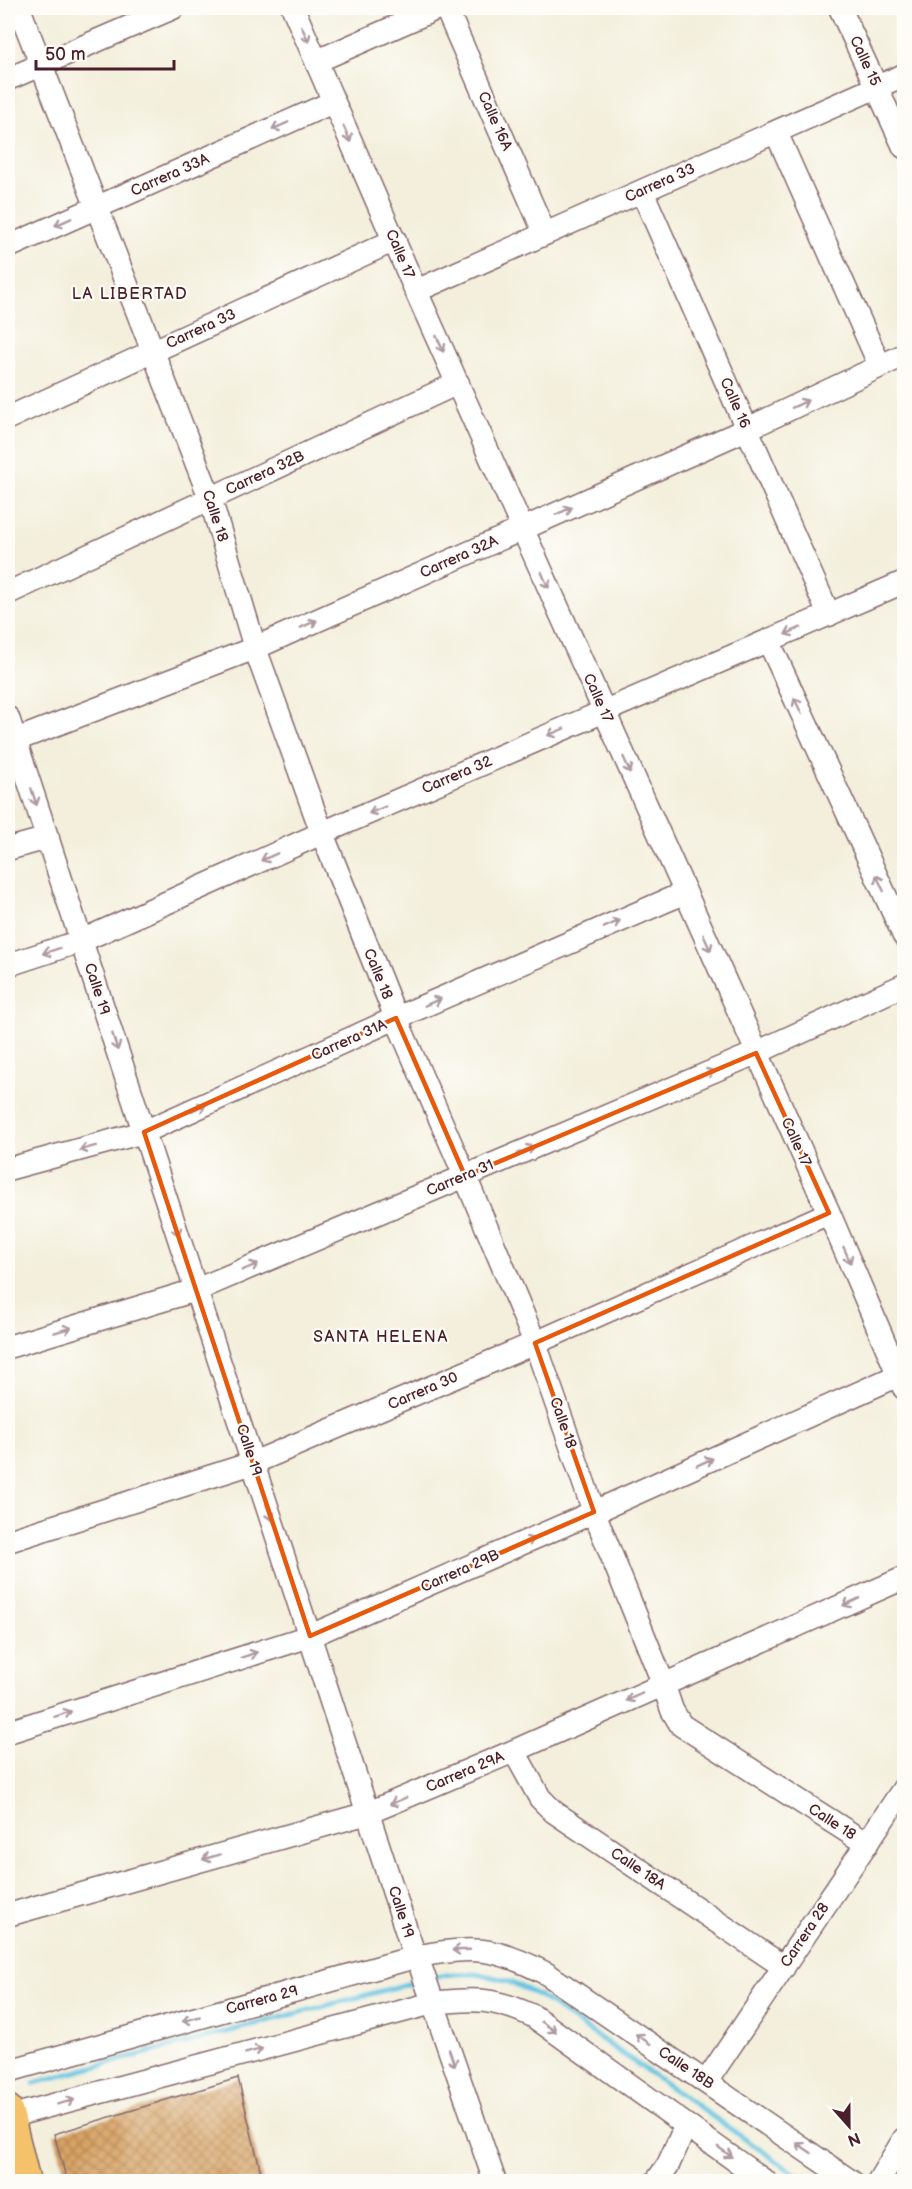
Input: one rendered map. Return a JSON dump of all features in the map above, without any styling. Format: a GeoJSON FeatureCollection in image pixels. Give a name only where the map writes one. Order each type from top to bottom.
{"type":"FeatureCollection","features":[{"type":"Feature","properties":{"kind":"main road"},"geometry":{"type":"LineString","coordinates":[[8,2114],[27,2181]]}},
{"type":"Feature","properties":{"kind":"street","name":"Calle 18"},"geometry":{"type":"LineString","coordinates":[[19,8],[210,498],[255,648],[322,833],[396,1018],[535,1343],[594,1512],[672,1710],[681,1725],[867,1844]]}},
{"type":"Feature","properties":{"kind":"street"},"geometry":{"type":"LineString","coordinates":[[8,79],[173,8]]}},
{"type":"Feature","properties":{"kind":"street","name":"Calle 17"},"geometry":{"type":"LineString","coordinates":[[293,8],[318,61],[333,102],[416,291],[902,1381]]}},
{"type":"Feature","properties":{"kind":"street"},"geometry":{"type":"LineString","coordinates":[[318,61],[438,8]]}},
{"type":"Feature","properties":{"kind":"street","name":"Calle 16A"},"geometry":{"type":"LineString","coordinates":[[446,8],[545,234]]}},
{"type":"Feature","properties":{"kind":"street","name":"Calle 15"},"geometry":{"type":"LineString","coordinates":[[840,8],[904,147]]}},
{"type":"Feature","properties":{"kind":"street","name":"Carrera 33"},"geometry":{"type":"LineString","coordinates":[[416,291],[904,75]]}},
{"type":"Feature","properties":{"kind":"street","name":"Carrera 33A"},"geometry":{"type":"LineString","coordinates":[[8,247],[333,102]]}},
{"type":"Feature","properties":{"kind":"street"},"geometry":{"type":"LineString","coordinates":[[776,132],[880,366]]}},
{"type":"Feature","properties":{"kind":"street","name":"Calle 16"},"geometry":{"type":"LineString","coordinates":[[642,191],[829,615]]}},
{"type":"Feature","properties":{"kind":"street","name":"Carrera 33"},"geometry":{"type":"LineString","coordinates":[[8,418],[394,240]]}},
{"type":"Feature","properties":{"kind":"street","name":"Carrera 32A"},"geometry":{"type":"LineString","coordinates":[[12,742],[255,648],[747,429],[904,355]]}},
{"type":"Feature","properties":{"kind":"street","name":"Carrera 32B"},"geometry":{"type":"LineString","coordinates":[[8,593],[458,383]]}},
{"type":"Feature","properties":{"kind":"street","name":"Carrera 32"},"geometry":{"type":"LineString","coordinates":[[8,965],[81,941],[322,833],[904,582]]}},
{"type":"Feature","properties":{"kind":"street"},"geometry":{"type":"LineString","coordinates":[[769,642],[904,936]]}},
{"type":"Feature","properties":{"kind":"street","name":"Calle 19"},"geometry":{"type":"LineString","coordinates":[[8,718],[12,742],[48,838],[368,1813],[495,2181]]}},
{"type":"Feature","properties":{"kind":"street"},"geometry":{"type":"LineString","coordinates":[[8,849],[48,838]]}},
{"type":"Feature","properties":{"kind":"street","name":"Carrera 31A"},"geometry":{"type":"LineString","coordinates":[[8,1169],[144,1132],[396,1018],[684,893]]}},
{"type":"Feature","properties":{"kind":"street","name":"Carrera 31"},"geometry":{"type":"LineString","coordinates":[[8,1347],[196,1290],[756,1053],[904,986]]}},
{"type":"Feature","properties":{"kind":"street","name":"Carrera 30"},"geometry":{"type":"LineString","coordinates":[[8,1541],[253,1463],[535,1343],[829,1213]]}},
{"type":"Feature","properties":{"kind":"street","name":"Carrera 29B"},"geometry":{"type":"LineString","coordinates":[[8,1732],[310,1636],[902,1381]]}},
{"type":"Feature","properties":{"kind":"street","name":"Carrera 29A"},"geometry":{"type":"LineString","coordinates":[[8,1914],[368,1813],[514,1751],[904,1578]]}},
{"type":"Feature","properties":{"kind":"street","name":"Calle 18A"},"geometry":{"type":"LineString","coordinates":[[514,1751],[540,1798],[554,1812],[784,1967]]}},
{"type":"Feature","properties":{"kind":"street","name":"Carrera 28"},"geometry":{"type":"LineString","coordinates":[[706,2082],[904,1788]]}},
{"type":"Feature","properties":{"kind":"street","name":"Carrera 29"},"geometry":{"type":"LineString","coordinates":[[8,2071],[462,1949],[489,1951],[518,1959]]}},
{"type":"Feature","properties":{"kind":"street","name":"Calle 18B"},"geometry":{"type":"LineString","coordinates":[[518,1959],[547,1974],[852,2181]]}},
{"type":"Feature","properties":{"kind":"street"},"geometry":{"type":"LineString","coordinates":[[8,2114],[431,1996],[472,1998],[496,2002],[533,2016],[766,2181]]}},
{"type":"Feature","properties":{"kind":"street"},"geometry":{"type":"LineString","coordinates":[[656,2181],[668,2165],[686,2125]]}},
{"type":"Feature","properties":{"kind":"street"},"geometry":{"type":"LineString","coordinates":[[878,2181],[904,2139]]}},
{"type":"Feature","properties":{"kind":"highlighted area"},"geometry":{"type":"Polygon","coordinates":[[[396,1018],[465,1176],[756,1053],[829,1213],[535,1343],[594,1512],[310,1636],[144,1132],[396,1018]]]}},
{"type":"Feature","properties":{"kind":"building"},"geometry":{"type":"Polygon","coordinates":[[[238,2078],[263,2181],[67,2181],[54,2134],[238,2078]]]}},
{"type":"Feature","properties":{"kind":"waterway"},"geometry":{"type":"LineString","coordinates":[[431,1978],[459,1974],[486,1976],[513,1983],[539,1996],[807,2182]]}},
{"type":"Feature","properties":{"kind":"waterway"},"geometry":{"type":"LineString","coordinates":[[34,2083],[419,1981]]}},
{"type":"Feature","properties":{"kind":"district","name":"LA LIBERTAD"},"geometry":{"type":"Point","coordinates":[130,294]}},
{"type":"Feature","properties":{"kind":"district","name":"SANTA HELENA"},"geometry":{"type":"Point","coordinates":[381,1337]}}]}
